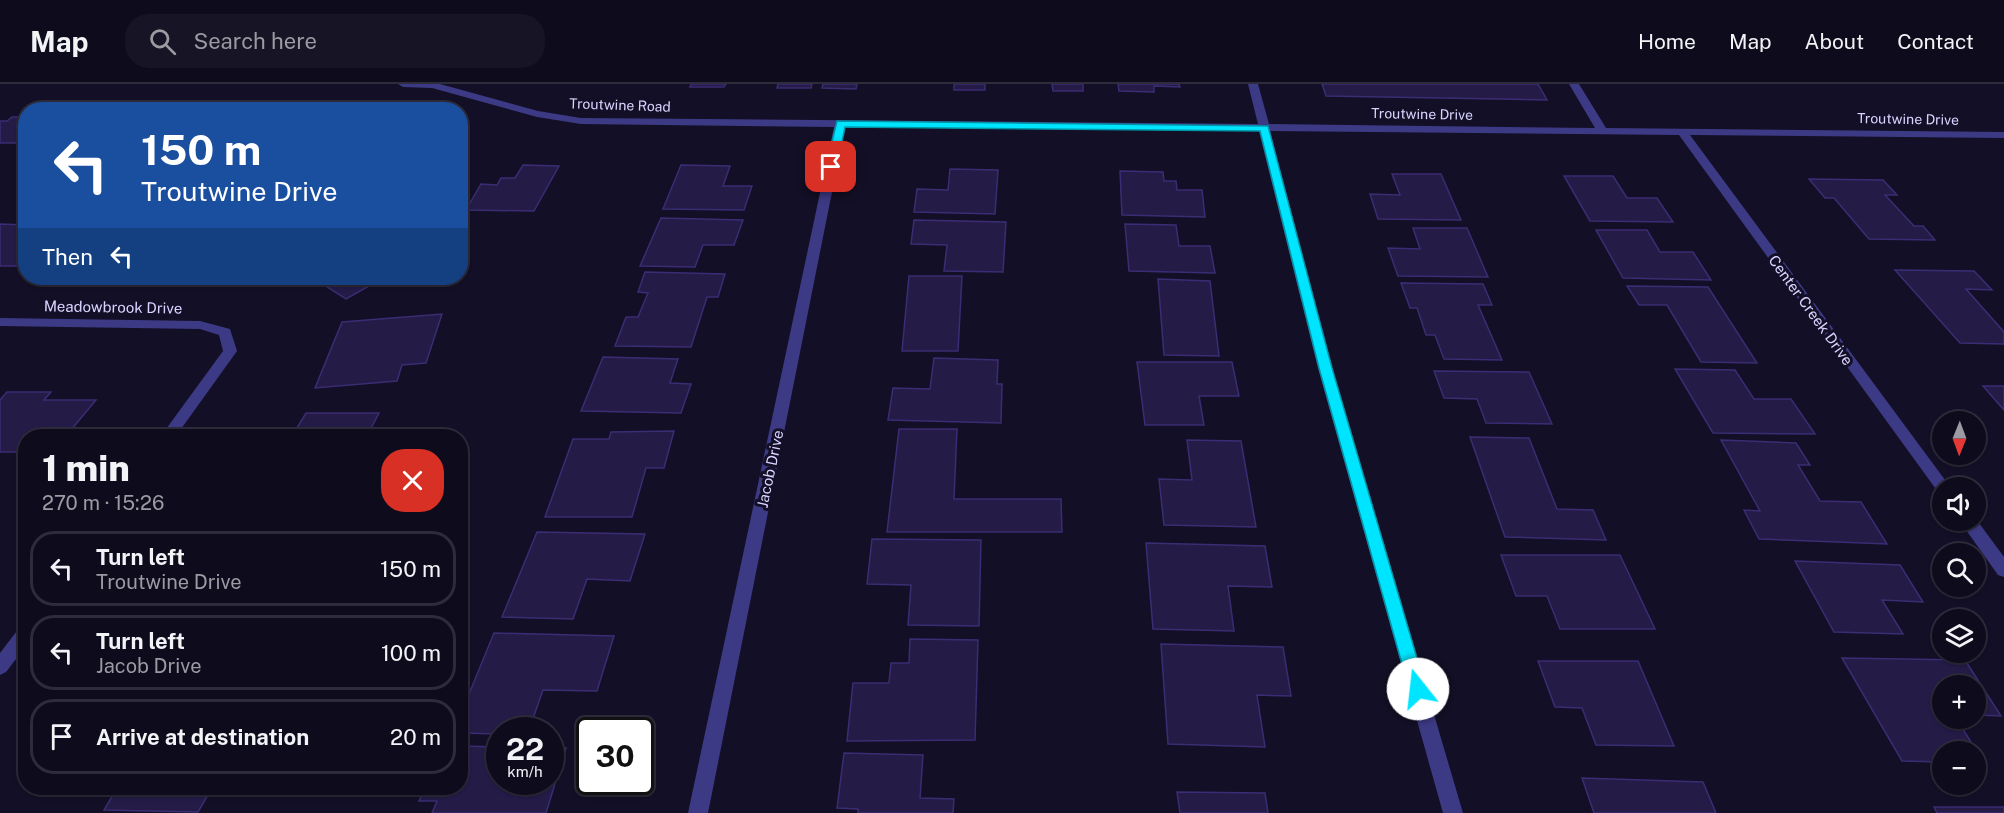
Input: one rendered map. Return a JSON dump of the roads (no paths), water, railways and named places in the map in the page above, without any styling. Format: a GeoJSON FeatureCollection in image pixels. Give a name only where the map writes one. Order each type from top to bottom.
{"type":"FeatureCollection","features":[{"type":"Feature","properties":{"kind":"street","name":"Troutwine Road"},"geometry":{"type":"LineString","coordinates":[[403,84],[433,85],[537,114],[581,121],[840,124]]}},
{"type":"Feature","properties":{"kind":"street"},"geometry":{"type":"LineString","coordinates":[[1253,84],[1325,368],[1453,813]]}},
{"type":"Feature","properties":{"kind":"street"},"geometry":{"type":"LineString","coordinates":[[1574,84],[1602,131]]}},
{"type":"Feature","properties":{"kind":"street","name":"Troutwine Drive"},"geometry":{"type":"LineString","coordinates":[[840,124],[2004,135]]}},
{"type":"Feature","properties":{"kind":"street","name":"Jacob Drive"},"geometry":{"type":"LineString","coordinates":[[698,813],[840,124]]}},
{"type":"Feature","properties":{"kind":"street","name":"Center Creek Drive"},"geometry":{"type":"LineString","coordinates":[[1682,132],[1934,477]]}},
{"type":"Feature","properties":{"kind":"street","name":"Meadowbrook Drive"},"geometry":{"type":"LineString","coordinates":[[0,322],[200,325],[225,332],[230,351],[173,429]]}},
{"type":"Feature","properties":{"kind":"street"},"geometry":{"type":"LineString","coordinates":[[1975,531],[2004,570]]}},
{"type":"Feature","properties":{"kind":"street"},"geometry":{"type":"LineString","coordinates":[[0,667],[18,643]]}}]}
